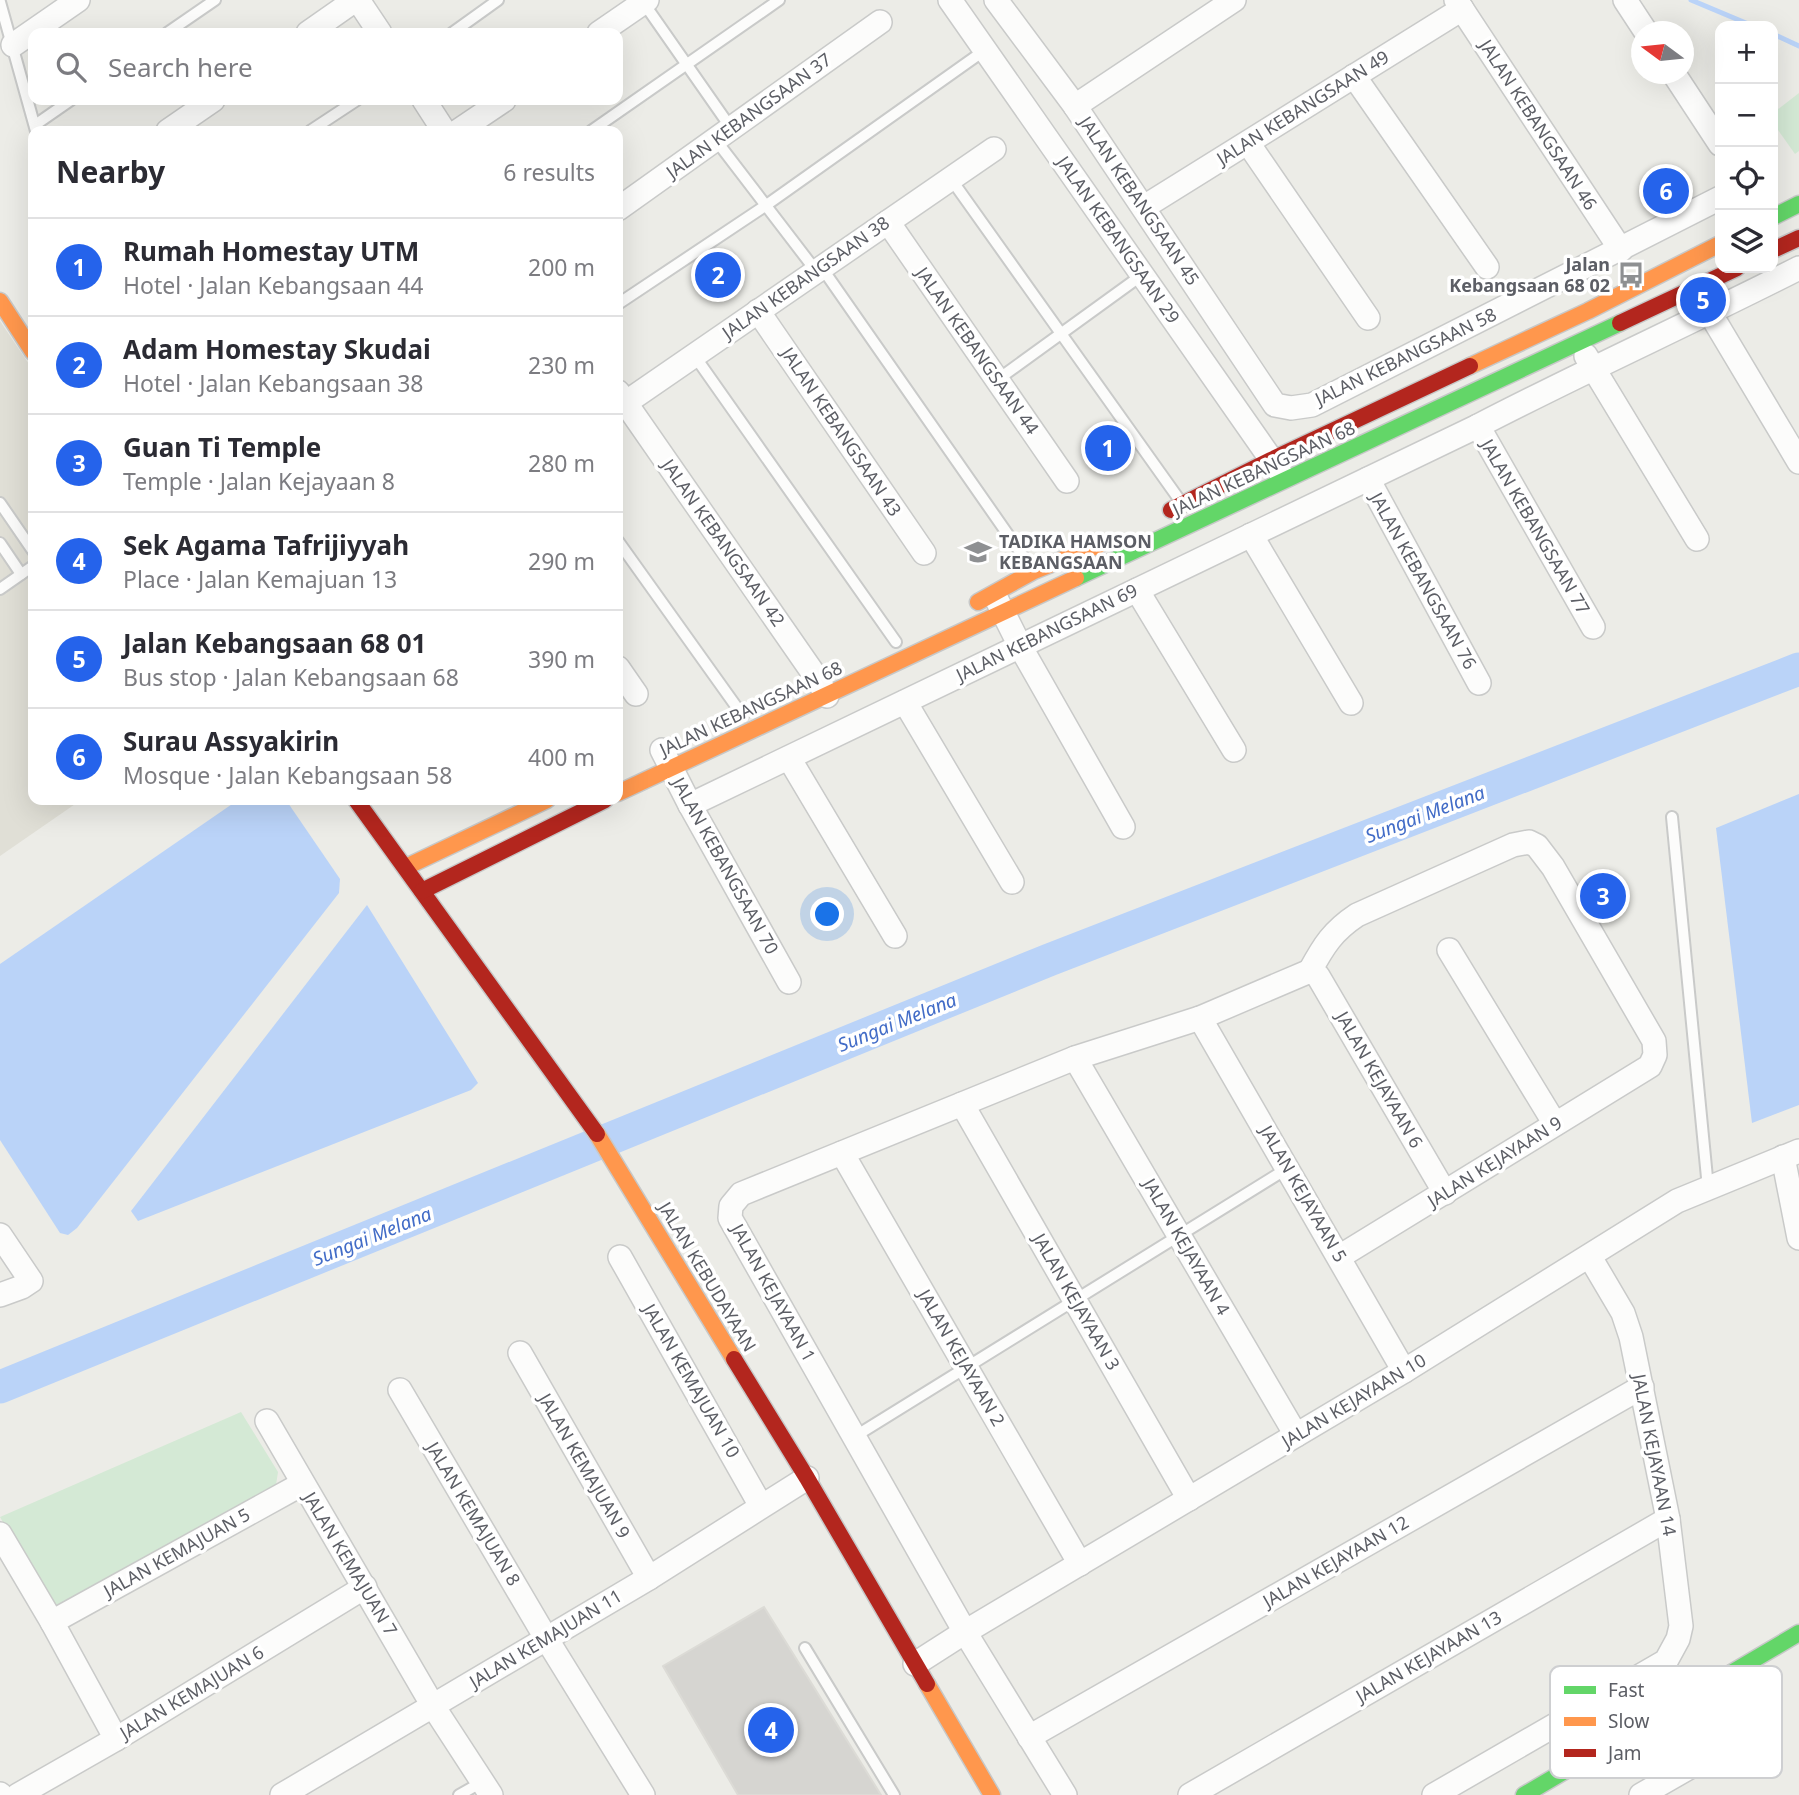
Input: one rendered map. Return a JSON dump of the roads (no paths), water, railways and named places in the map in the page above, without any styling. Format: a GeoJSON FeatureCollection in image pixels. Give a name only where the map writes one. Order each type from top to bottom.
{"type":"FeatureCollection","features":[{"type":"Feature","properties":{"kind":"street"},"geometry":{"type":"LineString","coordinates":[[38,28],[78,0]]}},
{"type":"Feature","properties":{"kind":"street"},"geometry":{"type":"LineString","coordinates":[[315,28],[357,0],[377,28]]}},
{"type":"Feature","properties":{"kind":"street","name":"JALAN KEBANGSAAN 29"},"geometry":{"type":"LineString","coordinates":[[950,0],[1285,480]]}},
{"type":"Feature","properties":{"kind":"street"},"geometry":{"type":"LineString","coordinates":[[964,20],[994,0]]}},
{"type":"Feature","properties":{"kind":"street","name":"JALAN KEBANGSAAN 45"},"geometry":{"type":"LineString","coordinates":[[994,0],[1075,107],[1275,405]]}},
{"type":"Feature","properties":{"kind":"street"},"geometry":{"type":"LineString","coordinates":[[1075,107],[1234,0]]}},
{"type":"Feature","properties":{"kind":"street"},"geometry":{"type":"LineString","coordinates":[[1625,0],[1639,21]]}},
{"type":"Feature","properties":{"kind":"street"},"geometry":{"type":"LineString","coordinates":[[606,28],[644,1]]}},
{"type":"Feature","properties":{"kind":"street","name":"JALAN KEBANGSAAN 49"},"geometry":{"type":"LineString","coordinates":[[1144,207],[1354,76],[1459,5]]}},
{"type":"Feature","properties":{"kind":"street","name":"JALAN KEBANGSAAN 46"},"geometry":{"type":"LineString","coordinates":[[1459,5],[1621,250]]}},
{"type":"Feature","properties":{"kind":"street","name":"JALAN KEBANGSAAN 37"},"geometry":{"type":"LineString","coordinates":[[623,205],[880,22]]}},
{"type":"Feature","properties":{"kind":"street"},"geometry":{"type":"LineString","coordinates":[[13,46],[28,35]]}},
{"type":"Feature","properties":{"kind":"street"},"geometry":{"type":"LineString","coordinates":[[1354,76],[1487,267]]}},
{"type":"Feature","properties":{"kind":"street"},"geometry":{"type":"LineString","coordinates":[[1681,84],[1715,136]]}},
{"type":"Feature","properties":{"kind":"street"},"geometry":{"type":"LineString","coordinates":[[181,126],[207,105]]}},
{"type":"Feature","properties":{"kind":"street"},"geometry":{"type":"LineString","coordinates":[[427,105],[441,126]]}},
{"type":"Feature","properties":{"kind":"street"},"geometry":{"type":"LineString","coordinates":[[465,126],[496,105]]}},
{"type":"Feature","properties":{"kind":"street"},"geometry":{"type":"LineString","coordinates":[[1248,143],[1368,318]]}},
{"type":"Feature","properties":{"kind":"street","name":"JALAN KEBANGSAAN 38"},"geometry":{"type":"LineString","coordinates":[[623,399],[694,355],[994,149]]}},
{"type":"Feature","properties":{"kind":"street","name":"JALAN KEBANGSAAN 58"},"geometry":{"type":"LineString","coordinates":[[1275,405],[1291,408],[1312,405],[1715,201]]}},
{"type":"Feature","properties":{"kind":"street"},"geometry":{"type":"LineString","coordinates":[[1778,214],[1799,204]]}},
{"type":"Feature","properties":{"kind":"street","name":"JALAN KEBANGSAAN 44"},"geometry":{"type":"LineString","coordinates":[[888,222],[1067,481]]}},
{"type":"Feature","properties":{"kind":"street"},"geometry":{"type":"LineString","coordinates":[[1778,245],[1799,238]]}},
{"type":"Feature","properties":{"kind":"street","name":"JALAN KEBANGSAAN 68"},"geometry":{"type":"LineString","coordinates":[[1158,516],[1588,311],[1715,247]]}},
{"type":"Feature","properties":{"kind":"street","name":"JALAN KEBANGSAAN 69"},"geometry":{"type":"LineString","coordinates":[[690,805],[1368,480],[1799,268]]}},
{"type":"Feature","properties":{"kind":"street","name":"JALAN KEBANGSAAN 68"},"geometry":{"type":"LineString","coordinates":[[623,789],[664,754],[999,603],[1285,480],[1726,273]]}},
{"type":"Feature","properties":{"kind":"street"},"geometry":{"type":"LineString","coordinates":[[0,301],[10,325],[28,346]]}},
{"type":"Feature","properties":{"kind":"street","name":"JALAN KEBANGSAAN 43"},"geometry":{"type":"LineString","coordinates":[[758,311],[924,553]]}},
{"type":"Feature","properties":{"kind":"street"},"geometry":{"type":"LineString","coordinates":[[1710,313],[1799,462]]}},
{"type":"Feature","properties":{"kind":"street"},"geometry":{"type":"LineString","coordinates":[[1578,343],[1697,539]]}},
{"type":"Feature","properties":{"kind":"street","name":"JALAN KEBANGSAAN 42"},"geometry":{"type":"LineString","coordinates":[[623,405],[820,684]]}},
{"type":"Feature","properties":{"kind":"street","name":"JALAN KEBANGSAAN 77"},"geometry":{"type":"LineString","coordinates":[[1478,426],[1593,626]]}},
{"type":"Feature","properties":{"kind":"street","name":"JALAN KEBANGSAAN 76"},"geometry":{"type":"LineString","coordinates":[[1368,480],[1479,683]]}},
{"type":"Feature","properties":{"kind":"street"},"geometry":{"type":"LineString","coordinates":[[1251,535],[1351,703]]}},
{"type":"Feature","properties":{"kind":"street","name":"JALAN KEBANGSAAN 68"},"geometry":{"type":"LineString","coordinates":[[965,608],[999,603],[1034,571],[1111,539]]}},
{"type":"Feature","properties":{"kind":"street"},"geometry":{"type":"LineString","coordinates":[[1137,590],[1234,750]]}},
{"type":"Feature","properties":{"kind":"street"},"geometry":{"type":"LineString","coordinates":[[999,603],[1020,646],[1123,827]]}},
{"type":"Feature","properties":{"kind":"street"},"geometry":{"type":"LineString","coordinates":[[623,674],[636,694]]}},
{"type":"Feature","properties":{"kind":"street"},"geometry":{"type":"LineString","coordinates":[[905,702],[1012,882]]}},
{"type":"Feature","properties":{"kind":"street","name":"JALAN KEBANGSAAN 70"},"geometry":{"type":"LineString","coordinates":[[664,754],[789,982]]}},
{"type":"Feature","properties":{"kind":"street"},"geometry":{"type":"LineString","coordinates":[[789,758],[895,936]]}},
{"type":"Feature","properties":{"kind":"street","name":"JALAN KEBUDAYAAN"},"geometry":{"type":"LineString","coordinates":[[360,805],[585,1115],[807,1478],[989,1794]]}},
{"type":"Feature","properties":{"kind":"street"},"geometry":{"type":"LineString","coordinates":[[406,867],[536,805]]}},
{"type":"Feature","properties":{"kind":"street"},"geometry":{"type":"LineString","coordinates":[[422,891],[595,805]]}},
{"type":"Feature","properties":{"kind":"street","name":"JALAN KEJAYAAN 9"},"geometry":{"type":"LineString","coordinates":[[1310,971],[1327,940],[1357,915],[1513,845],[1529,842],[1537,846],[1553,867],[1654,1041],[1654,1055],[1650,1066],[1339,1256]]}},
{"type":"Feature","properties":{"kind":"street"},"geometry":{"type":"LineString","coordinates":[[1449,950],[1555,1124]]}},
{"type":"Feature","properties":{"kind":"street"},"geometry":{"type":"LineString","coordinates":[[1200,1018],[1310,971]]}},
{"type":"Feature","properties":{"kind":"street","name":"JALAN KEJAYAAN 6"},"geometry":{"type":"LineString","coordinates":[[1310,971],[1318,976],[1445,1193]]}},
{"type":"Feature","properties":{"kind":"street","name":"JALAN KEJAYAAN 1"},"geometry":{"type":"LineString","coordinates":[[1065,1795],[965,1632],[854,1437],[730,1218],[731,1206],[741,1194],[1075,1058],[1200,1018]]}},
{"type":"Feature","properties":{"kind":"street","name":"JALAN KEJAYAAN 5"},"geometry":{"type":"LineString","coordinates":[[1200,1018],[1404,1371]]}},
{"type":"Feature","properties":{"kind":"street","name":"JALAN KEJAYAAN 4"},"geometry":{"type":"LineString","coordinates":[[1075,1058],[1296,1435]]}},
{"type":"Feature","properties":{"kind":"street","name":"JALAN KEJAYAAN 3"},"geometry":{"type":"LineString","coordinates":[[962,1104],[1188,1499]]}},
{"type":"Feature","properties":{"kind":"street","name":"JALAN KEJAYAAN 2"},"geometry":{"type":"LineString","coordinates":[[842,1153],[1080,1564]]}},
{"type":"Feature","properties":{"kind":"street"},"geometry":{"type":"LineString","coordinates":[[1791,1154],[1799,1238]]}},
{"type":"Feature","properties":{"kind":"street","name":"JALAN KEJAYAAN 10"},"geometry":{"type":"LineString","coordinates":[[915,1664],[1404,1371],[1677,1201],[1791,1154]]}},
{"type":"Feature","properties":{"kind":"street"},"geometry":{"type":"LineString","coordinates":[[0,1235],[31,1281],[0,1295]]}},
{"type":"Feature","properties":{"kind":"street","name":"JALAN KEMAJUAN 10"},"geometry":{"type":"LineString","coordinates":[[620,1257],[761,1506]]}},
{"type":"Feature","properties":{"kind":"street","name":"JALAN KEJAYAAN 14"},"geometry":{"type":"LineString","coordinates":[[1590,1257],[1622,1313],[1631,1337],[1668,1519],[1681,1626],[1678,1639],[1666,1661],[1657,1666]]}},
{"type":"Feature","properties":{"kind":"street","name":"JALAN KEMAJUAN 9"},"geometry":{"type":"LineString","coordinates":[[520,1353],[649,1578]]}},
{"type":"Feature","properties":{"kind":"street","name":"JALAN KEJAYAAN 12"},"geometry":{"type":"LineString","coordinates":[[1029,1737],[1642,1387]]}},
{"type":"Feature","properties":{"kind":"street","name":"JALAN KEMAJUAN 8"},"geometry":{"type":"LineString","coordinates":[[400,1390],[546,1638],[643,1795]]}},
{"type":"Feature","properties":{"kind":"street","name":"JALAN KEMAJUAN 7"},"geometry":{"type":"LineString","coordinates":[[267,1421],[433,1706],[488,1788]]}},
{"type":"Feature","properties":{"kind":"street","name":"JALAN KEMAJUAN 11"},"geometry":{"type":"LineString","coordinates":[[282,1795],[649,1578],[807,1478]]}},
{"type":"Feature","properties":{"kind":"street","name":"JALAN KEMAJUAN 5"},"geometry":{"type":"LineString","coordinates":[[52,1622],[302,1483]]}},
{"type":"Feature","properties":{"kind":"street","name":"JALAN KEJAYAAN 13"},"geometry":{"type":"LineString","coordinates":[[1190,1795],[1668,1519]]}},
{"type":"Feature","properties":{"kind":"street"},"geometry":{"type":"LineString","coordinates":[[0,1534],[116,1739]]}},
{"type":"Feature","properties":{"kind":"street","name":"JALAN KEMAJUAN 6"},"geometry":{"type":"LineString","coordinates":[[18,1795],[116,1739],[365,1587]]}},
{"type":"Feature","properties":{"kind":"street"},"geometry":{"type":"LineString","coordinates":[[1743,1666],[1799,1633]]}},
{"type":"Feature","properties":{"kind":"street","name":"JALAN KEJAYAAN 14"},"geometry":{"type":"LineString","coordinates":[[1434,1795],[1550,1728]]}},
{"type":"Feature","properties":{"kind":"street"},"geometry":{"type":"LineString","coordinates":[[1524,1795],[1553,1778]]}},
{"type":"Feature","properties":{"kind":"street"},"geometry":{"type":"LineString","coordinates":[[1641,1795],[1671,1778]]}},
{"type":"Feature","properties":{"kind":"lane"},"geometry":{"type":"LineString","coordinates":[[174,28],[215,0]]}},
{"type":"Feature","properties":{"kind":"lane"},"geometry":{"type":"LineString","coordinates":[[459,28],[498,0]]}},
{"type":"Feature","properties":{"kind":"lane"},"geometry":{"type":"LineString","coordinates":[[599,126],[779,0]]}},
{"type":"Feature","properties":{"kind":"lane"},"geometry":{"type":"LineString","coordinates":[[644,1],[686,64],[765,206],[819,269],[1034,571]]}},
{"type":"Feature","properties":{"kind":"lane"},"geometry":{"type":"LineString","coordinates":[[0,2],[28,102]]}},
{"type":"Feature","properties":{"kind":"lane"},"geometry":{"type":"LineString","coordinates":[[623,301],[765,206],[985,50]]}},
{"type":"Feature","properties":{"kind":"lane"},"geometry":{"type":"LineString","coordinates":[[29,105],[34,126]]}},
{"type":"Feature","properties":{"kind":"lane"},"geometry":{"type":"LineString","coordinates":[[38,126],[65,105]]}},
{"type":"Feature","properties":{"kind":"lane"},"geometry":{"type":"LineString","coordinates":[[318,126],[349,105]]}},
{"type":"Feature","properties":{"kind":"lane"},"geometry":{"type":"LineString","coordinates":[[951,178],[1182,505]]}},
{"type":"Feature","properties":{"kind":"lane"},"geometry":{"type":"LineString","coordinates":[[997,380],[1142,275]]}},
{"type":"Feature","properties":{"kind":"lane"},"geometry":{"type":"LineString","coordinates":[[694,355],[896,642]]}},
{"type":"Feature","properties":{"kind":"lane"},"geometry":{"type":"LineString","coordinates":[[0,503],[28,544]]}},
{"type":"Feature","properties":{"kind":"lane"},"geometry":{"type":"LineString","coordinates":[[0,543],[21,574]]}},
{"type":"Feature","properties":{"kind":"lane"},"geometry":{"type":"LineString","coordinates":[[623,548],[743,716]]}},
{"type":"Feature","properties":{"kind":"lane"},"geometry":{"type":"LineString","coordinates":[[0,589],[28,569]]}},
{"type":"Feature","properties":{"kind":"lane"},"geometry":{"type":"LineString","coordinates":[[1672,817],[1707,1188]]}},
{"type":"Feature","properties":{"kind":"lane"},"geometry":{"type":"LineString","coordinates":[[854,1437],[1288,1168]]}},
{"type":"Feature","properties":{"kind":"lane"},"geometry":{"type":"LineString","coordinates":[[805,1648],[894,1795]]}},
{"type":"Feature","properties":{"kind":"lane"},"geometry":{"type":"LineString","coordinates":[[459,1795],[488,1788]]}},
{"type":"Feature","properties":{"kind":"water"},"geometry":{"type":"Polygon","coordinates":[[[1799,794],[1799,1105],[1752,1123],[1716,828],[1799,794]]]}},
{"type":"Feature","properties":{"kind":"water"},"geometry":{"type":"Polygon","coordinates":[[[231,805],[289,805],[340,879],[339,893],[77,1228],[68,1235],[60,1233],[0,1140],[0,964],[231,805]]]}},
{"type":"Feature","properties":{"kind":"water"},"geometry":{"type":"Polygon","coordinates":[[[367,905],[478,1083],[471,1090],[138,1221],[131,1211],[367,905]]]}},
{"type":"Feature","properties":{"kind":"waterway"},"geometry":{"type":"LineString","coordinates":[[1691,0],[1741,21]]}},
{"type":"Feature","properties":{"kind":"waterway"},"geometry":{"type":"LineString","coordinates":[[1778,36],[1799,46]]}},
{"type":"Feature","properties":{"kind":"waterway","name":"Sungai Melana"},"geometry":{"type":"LineString","coordinates":[[0,1387],[1049,960],[1799,669]]}},
{"type":"Feature","properties":{"kind":"place","name":"Surau Assyakirin"},"geometry":{"type":"Point","coordinates":[1666,191]}},
{"type":"Feature","properties":{"kind":"place","name":"Adam Homestay Skudai"},"geometry":{"type":"Point","coordinates":[718,275]}},
{"type":"Feature","properties":{"kind":"place","name":"Jalan Kebangsaan 68 02"},"geometry":{"type":"Point","coordinates":[1631,275]}},
{"type":"Feature","properties":{"kind":"place","name":"Jalan Kebangsaan 68 01"},"geometry":{"type":"Point","coordinates":[1703,300]}},
{"type":"Feature","properties":{"kind":"place","name":"Rumah Homestay UTM"},"geometry":{"type":"Point","coordinates":[1108,448]}},
{"type":"Feature","properties":{"kind":"place","name":"TADIKA HAMSON KEBANGSAAN"},"geometry":{"type":"Point","coordinates":[978,552]}},
{"type":"Feature","properties":{"kind":"place","name":"Guan Ti Temple"},"geometry":{"type":"Point","coordinates":[1603,896]}},
{"type":"Feature","properties":{"kind":"place","name":"Sek Agama Tafrijiyyah"},"geometry":{"type":"Point","coordinates":[771,1730]}}]}
